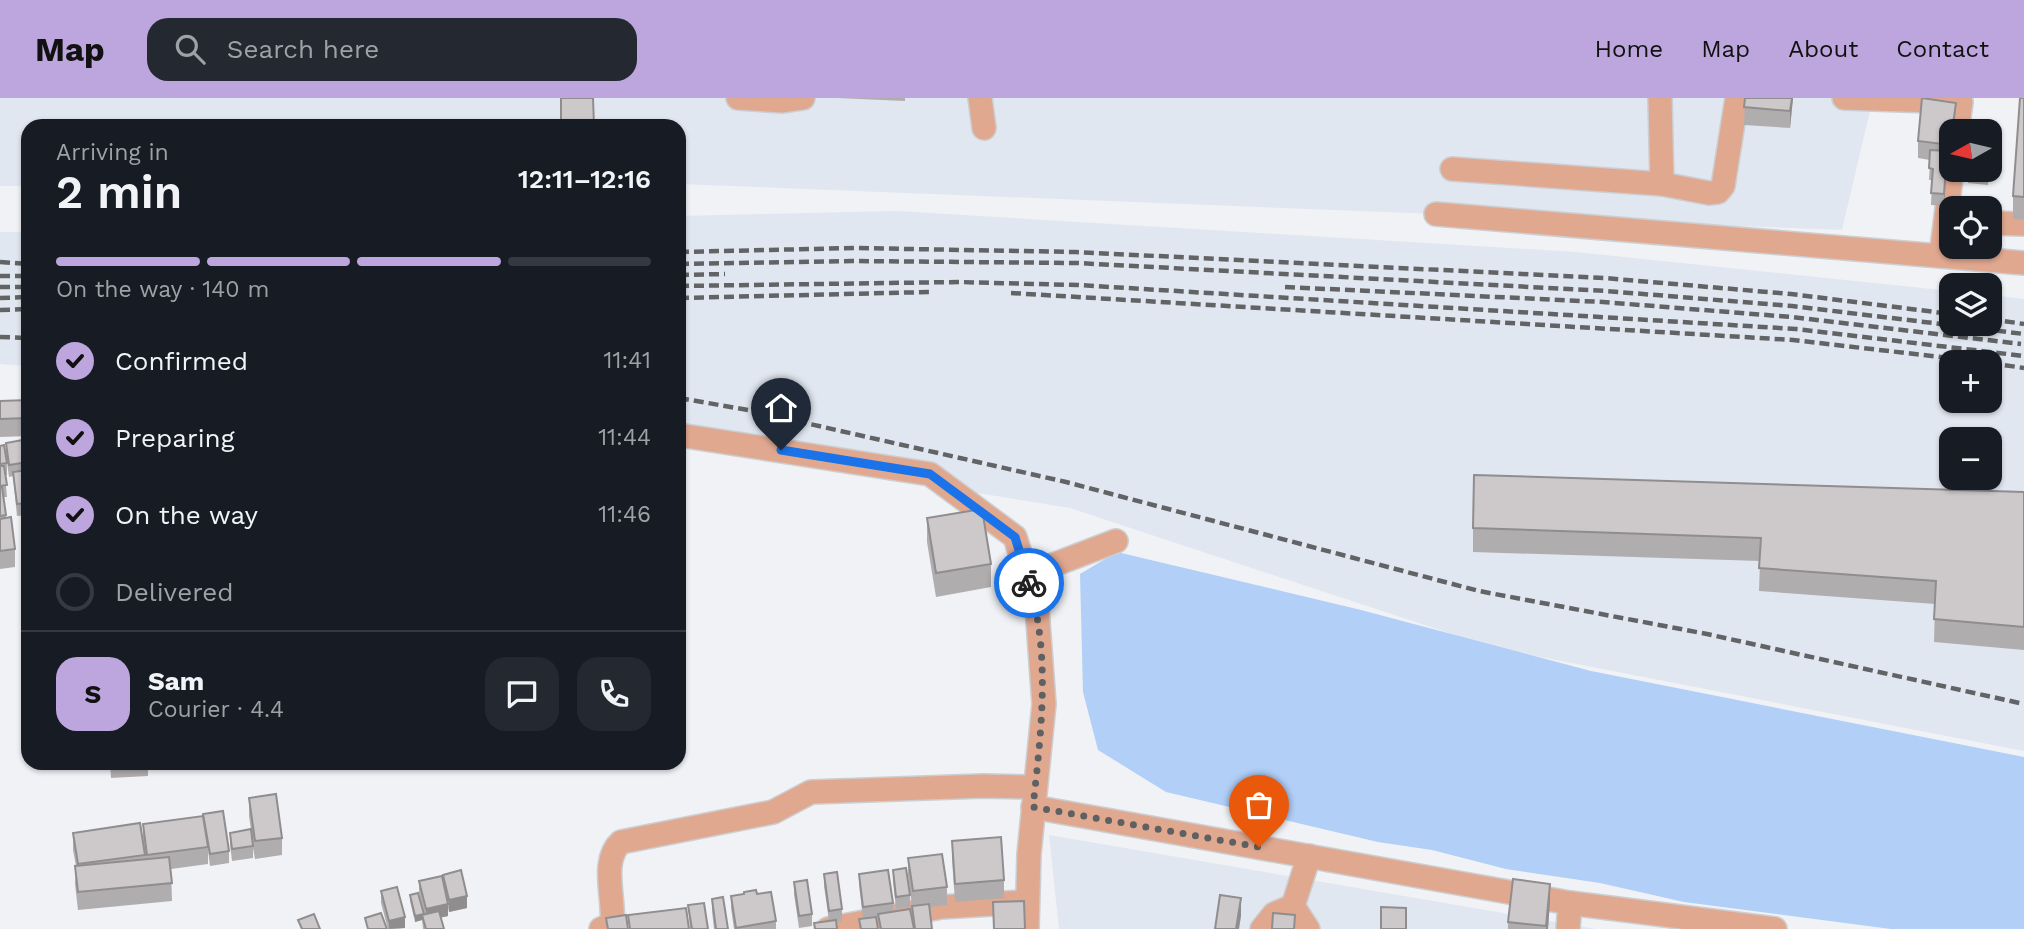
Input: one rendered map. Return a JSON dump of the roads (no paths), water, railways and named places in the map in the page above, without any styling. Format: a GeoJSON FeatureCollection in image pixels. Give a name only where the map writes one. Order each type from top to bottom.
{"type":"FeatureCollection","features":[{"type":"Feature","properties":{"kind":"street"},"geometry":{"type":"LineString","coordinates":[[737,98],[783,101],[803,98]]}},
{"type":"Feature","properties":{"kind":"street"},"geometry":{"type":"LineString","coordinates":[[980,98],[984,128]]}},
{"type":"Feature","properties":{"kind":"street"},"geometry":{"type":"LineString","coordinates":[[1660,98],[1662,184]]}},
{"type":"Feature","properties":{"kind":"street"},"geometry":{"type":"LineString","coordinates":[[1451,169],[1662,184],[1709,193],[1718,192],[1723,186],[1737,98]]}},
{"type":"Feature","properties":{"kind":"street"},"geometry":{"type":"LineString","coordinates":[[1844,98],[1961,102],[1959,119]]}},
{"type":"Feature","properties":{"kind":"street"},"geometry":{"type":"LineString","coordinates":[[1436,214],[1939,256]]}},
{"type":"Feature","properties":{"kind":"street"},"geometry":{"type":"LineString","coordinates":[[2002,224],[2024,225]]}},
{"type":"Feature","properties":{"kind":"street"},"geometry":{"type":"LineString","coordinates":[[1972,259],[2024,264]]}},
{"type":"Feature","properties":{"kind":"street"},"geometry":{"type":"LineString","coordinates":[[686,436],[930,474],[1015,537],[1037,608],[1044,704],[1034,797],[1027,929]]}},
{"type":"Feature","properties":{"kind":"street"},"geometry":{"type":"LineString","coordinates":[[1027,575],[1116,541]]}},
{"type":"Feature","properties":{"kind":"street"},"geometry":{"type":"LineString","coordinates":[[601,929],[612,924],[614,912],[610,858],[621,842],[773,812],[811,792],[983,786],[1309,856],[1570,903],[1775,929]]}},
{"type":"Feature","properties":{"kind":"street"},"geometry":{"type":"LineString","coordinates":[[1262,929],[1274,914],[1293,906],[1309,856]]}},
{"type":"Feature","properties":{"kind":"street"},"geometry":{"type":"LineString","coordinates":[[828,929],[941,907],[1027,902]]}},
{"type":"Feature","properties":{"kind":"street"},"geometry":{"type":"LineString","coordinates":[[1567,929],[1570,903]]}},
{"type":"Feature","properties":{"kind":"street"},"geometry":{"type":"LineString","coordinates":[[1293,906],[1308,929]]}},
{"type":"Feature","properties":{"kind":"water"},"geometry":{"type":"Polygon","coordinates":[[[1117,552],[1361,610],[1591,671],[2024,757],[2024,929],[1891,929],[1684,902],[1600,883],[1506,869],[1432,850],[1378,842],[1166,792],[1098,750],[1083,692],[1080,574],[1117,552]]]}},
{"type":"Feature","properties":{"kind":"railway"},"geometry":{"type":"LineString","coordinates":[[686,252],[855,248],[1075,252],[1604,278],[1791,294],[1939,312]]}},
{"type":"Feature","properties":{"kind":"railway"},"geometry":{"type":"LineString","coordinates":[[686,264],[852,261],[1077,263],[1606,291],[1792,306],[2024,334]]}},
{"type":"Feature","properties":{"kind":"railway"},"geometry":{"type":"LineString","coordinates":[[0,262],[21,264]]}},
{"type":"Feature","properties":{"kind":"railway"},"geometry":{"type":"LineString","coordinates":[[686,275],[725,274]]}},
{"type":"Feature","properties":{"kind":"railway"},"geometry":{"type":"LineString","coordinates":[[0,276],[21,276]]}},
{"type":"Feature","properties":{"kind":"railway"},"geometry":{"type":"LineString","coordinates":[[686,286],[959,282],[1078,285],[1796,329],[2024,356]]}},
{"type":"Feature","properties":{"kind":"railway"},"geometry":{"type":"LineString","coordinates":[[0,287],[21,287]]}},
{"type":"Feature","properties":{"kind":"railway"},"geometry":{"type":"LineString","coordinates":[[1285,287],[1603,302],[1791,317],[2021,344]]}},
{"type":"Feature","properties":{"kind":"railway"},"geometry":{"type":"LineString","coordinates":[[686,298],[930,292]]}},
{"type":"Feature","properties":{"kind":"railway"},"geometry":{"type":"LineString","coordinates":[[1011,293],[1793,340],[1939,357]]}},
{"type":"Feature","properties":{"kind":"railway"},"geometry":{"type":"LineString","coordinates":[[0,298],[21,297]]}},
{"type":"Feature","properties":{"kind":"railway"},"geometry":{"type":"LineString","coordinates":[[0,310],[21,309]]}},
{"type":"Feature","properties":{"kind":"railway"},"geometry":{"type":"LineString","coordinates":[[2002,321],[2024,324]]}},
{"type":"Feature","properties":{"kind":"railway"},"geometry":{"type":"LineString","coordinates":[[0,337],[21,338]]}},
{"type":"Feature","properties":{"kind":"railway"},"geometry":{"type":"LineString","coordinates":[[2002,365],[2024,368]]}},
{"type":"Feature","properties":{"kind":"railway"},"geometry":{"type":"LineString","coordinates":[[686,399],[748,410],[1066,482],[1479,591],[1707,634],[2024,704]]}}]}
